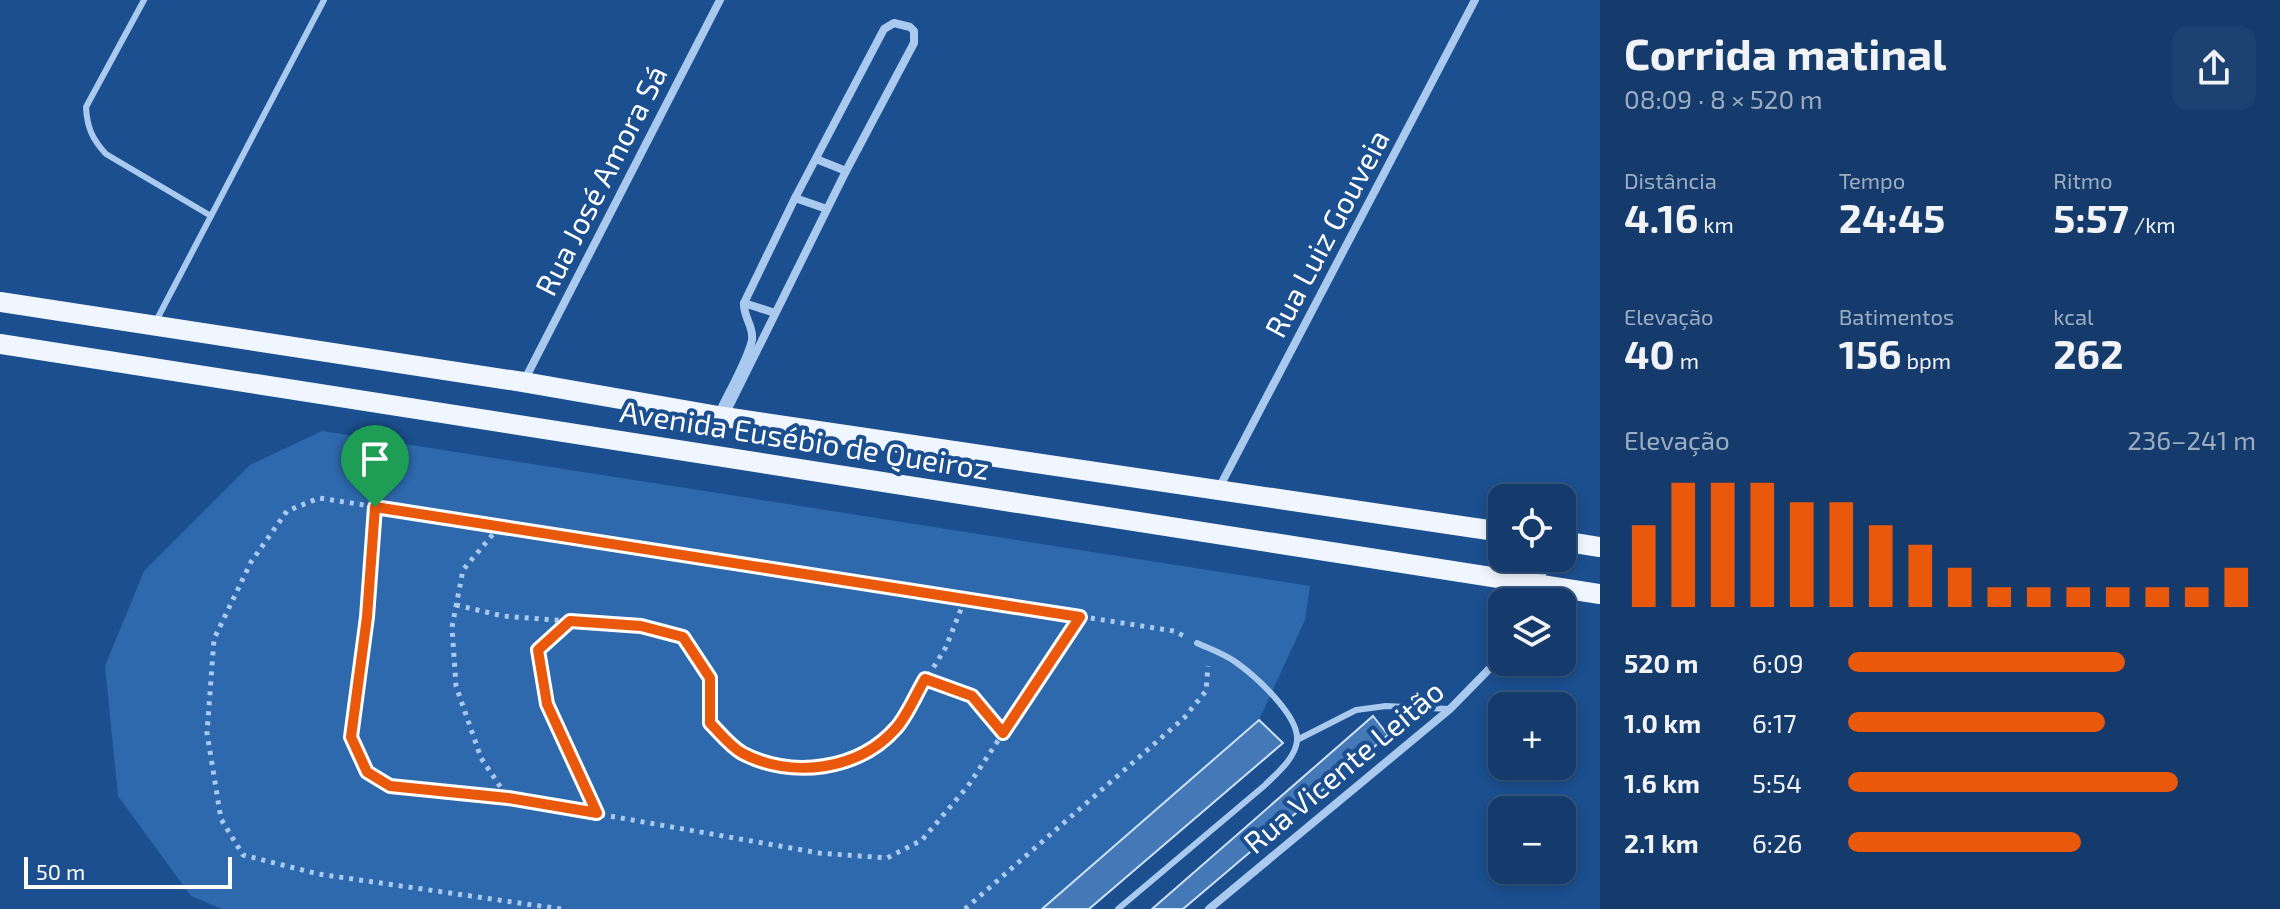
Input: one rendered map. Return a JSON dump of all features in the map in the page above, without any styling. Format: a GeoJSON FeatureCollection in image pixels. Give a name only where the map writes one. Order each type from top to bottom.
{"type":"FeatureCollection","features":[{"type":"Feature","properties":{"kind":"main road","name":"Avenida Eusébio de Queiroz"},"geometry":{"type":"LineString","coordinates":[[0,302],[523,382],[721,416],[1488,530]]}},
{"type":"Feature","properties":{"kind":"main road","name":"Avenida Eusébio de Queiroz"},"geometry":{"type":"LineString","coordinates":[[0,344],[1500,588]]}},
{"type":"Feature","properties":{"kind":"main road"},"geometry":{"type":"LineString","coordinates":[[1576,543],[1600,547]]}},
{"type":"Feature","properties":{"kind":"main road","name":"Avenida Eusébio de Queiroz"},"geometry":{"type":"LineString","coordinates":[[1576,594],[1600,594]]}},
{"type":"Feature","properties":{"kind":"street","name":"Rua José Amora Sá"},"geometry":{"type":"LineString","coordinates":[[523,382],[720,0]]}},
{"type":"Feature","properties":{"kind":"street","name":"Rua Luiz Gouveia"},"geometry":{"type":"LineString","coordinates":[[1219,489],[1475,0]]}},
{"type":"Feature","properties":{"kind":"street"},"geometry":{"type":"LineString","coordinates":[[894,23],[910,27],[914,31],[914,43],[721,416],[752,341],[751,326],[743,311],[744,303],[795,198],[884,29],[894,23]]}},
{"type":"Feature","properties":{"kind":"street"},"geometry":{"type":"LineString","coordinates":[[816,159],[846,171]]}},
{"type":"Feature","properties":{"kind":"street"},"geometry":{"type":"LineString","coordinates":[[795,198],[827,209]]}},
{"type":"Feature","properties":{"kind":"street"},"geometry":{"type":"LineString","coordinates":[[744,303],[775,313]]}},
{"type":"Feature","properties":{"kind":"street","name":"Rua Vicente Leitão"},"geometry":{"type":"LineString","coordinates":[[1209,909],[1450,709],[1488,670]]}},
{"type":"Feature","properties":{"kind":"lane"},"geometry":{"type":"LineString","coordinates":[[144,0],[86,107],[87,124],[94,141],[106,154],[211,216]]}},
{"type":"Feature","properties":{"kind":"lane"},"geometry":{"type":"LineString","coordinates":[[154,326],[324,0]]}},
{"type":"Feature","properties":{"kind":"lane"},"geometry":{"type":"LineString","coordinates":[[1197,643],[1236,661],[1273,695],[1294,725],[1297,740]]}},
{"type":"Feature","properties":{"kind":"lane"},"geometry":{"type":"LineString","coordinates":[[1118,909],[1264,786],[1283,768],[1297,740],[1356,710],[1386,706],[1450,709]]}},
{"type":"Feature","properties":{"kind":"path"},"geometry":{"type":"LineString","coordinates":[[561,909],[318,874],[243,855],[221,819],[207,733],[214,639],[251,562],[287,511],[319,498],[1174,631],[1197,643],[1208,666],[1206,691],[1184,718],[965,909]]}},
{"type":"Feature","properties":{"kind":"path"},"geometry":{"type":"LineString","coordinates":[[375,507],[367,617],[351,737],[367,772],[390,786],[508,798],[819,853],[887,858],[922,840],[968,786],[1080,617]]}},
{"type":"Feature","properties":{"kind":"path"},"geometry":{"type":"LineString","coordinates":[[500,526],[463,570],[452,627],[456,686],[481,758],[508,798]]}},
{"type":"Feature","properties":{"kind":"path"},"geometry":{"type":"LineString","coordinates":[[456,605],[503,616],[641,626],[683,637],[710,678],[710,723],[739,751],[771,766],[822,768],[865,753],[897,727],[946,647],[965,599]]}},
{"type":"Feature","properties":{"kind":"path"},"geometry":{"type":"LineString","coordinates":[[570,621],[538,650],[547,704],[597,813]]}},
{"type":"Feature","properties":{"kind":"path"},"geometry":{"type":"LineString","coordinates":[[925,679],[972,696],[1003,733]]}},
{"type":"Feature","properties":{"kind":"shaded area"},"geometry":{"type":"Polygon","coordinates":[[[322,431],[1310,586],[1305,620],[1259,720],[1042,909],[222,909],[191,896],[118,796],[105,666],[144,571],[250,465],[322,431]]]}},
{"type":"Feature","properties":{"kind":"building"},"geometry":{"type":"Polygon","coordinates":[[[1373,716],[1388,735],[1183,909],[1152,909],[1373,716]]]}},
{"type":"Feature","properties":{"kind":"building"},"geometry":{"type":"Polygon","coordinates":[[[1259,720],[1283,743],[1089,909],[1042,909],[1259,720]]]}},
{"type":"Feature","properties":{"kind":"route"},"geometry":{"type":"LineString","coordinates":[[375,507],[849,580],[1080,617],[1003,733],[972,696],[925,679],[897,727],[865,753],[822,768],[771,766],[739,751],[710,723],[710,678],[683,637],[641,626],[570,621],[538,650],[547,704],[597,813],[508,798],[390,786],[367,772],[351,737],[367,617],[375,507]]}}]}
